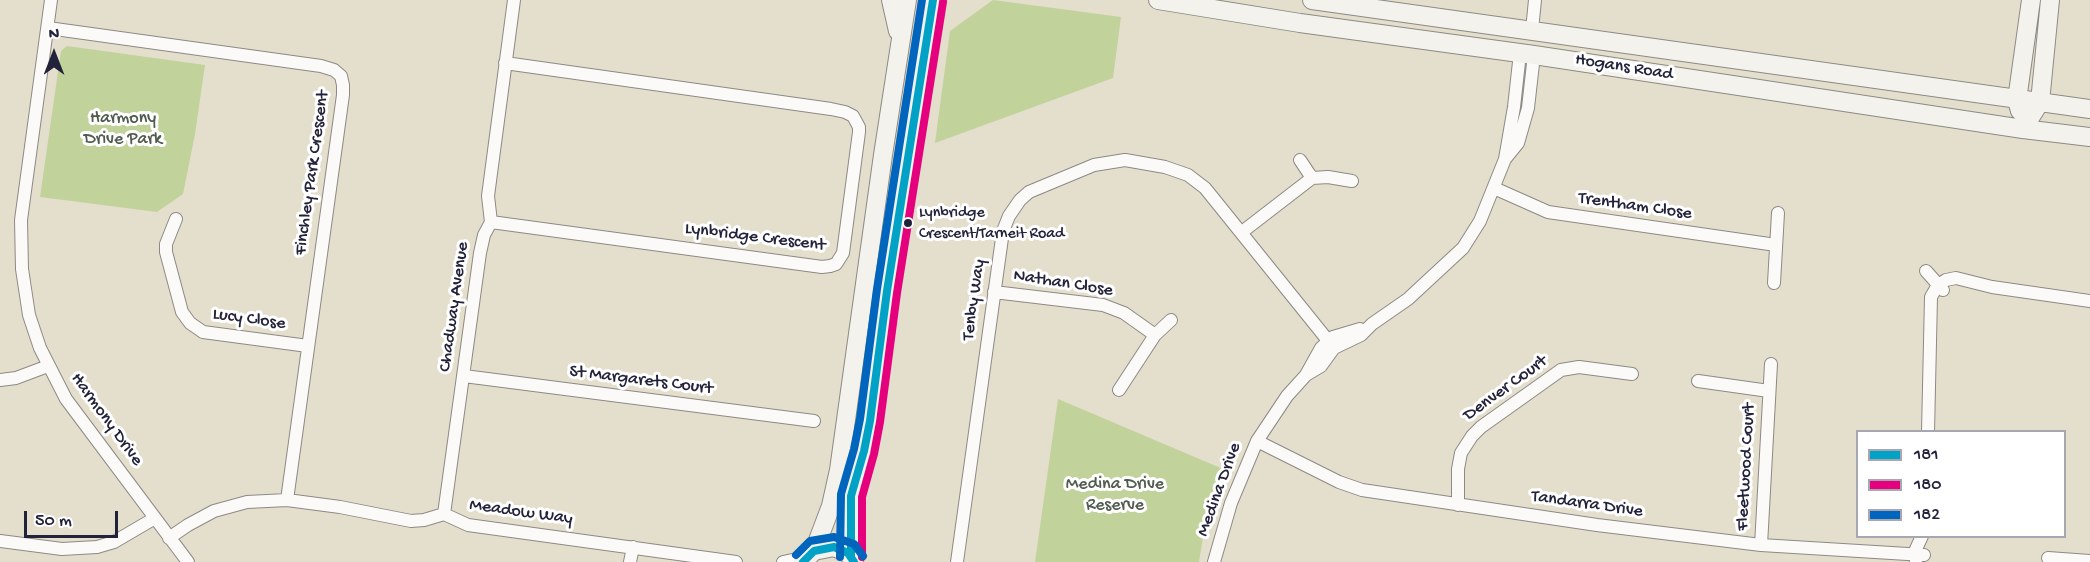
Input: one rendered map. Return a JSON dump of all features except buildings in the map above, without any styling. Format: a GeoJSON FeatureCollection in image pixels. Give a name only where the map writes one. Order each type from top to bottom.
{"type":"FeatureCollection","features":[{"type":"Feature","properties":{"kind":"street","name":"Harmony Drive"},"geometry":{"type":"LineString","coordinates":[[51,0],[23,205],[21,254],[29,315],[40,348],[66,399],[188,562]]}},
{"type":"Feature","properties":{"kind":"street","name":"Chadway Avenue"},"geometry":{"type":"LineString","coordinates":[[444,514],[482,243],[492,222],[488,196],[514,0]]}},
{"type":"Feature","properties":{"kind":"street"},"geometry":{"type":"LineString","coordinates":[[891,0],[900,39]]}},
{"type":"Feature","properties":{"kind":"street"},"geometry":{"type":"LineString","coordinates":[[808,557],[831,506],[838,470],[907,0]]}},
{"type":"Feature","properties":{"kind":"street","name":"Hogans Road"},"geometry":{"type":"LineString","coordinates":[[1158,0],[1300,23],[2090,137]]}},
{"type":"Feature","properties":{"kind":"street","name":"Hogans Road"},"geometry":{"type":"LineString","coordinates":[[1312,0],[2090,109]]}},
{"type":"Feature","properties":{"kind":"street"},"geometry":{"type":"LineString","coordinates":[[1527,54],[1535,0]]}},
{"type":"Feature","properties":{"kind":"street"},"geometry":{"type":"LineString","coordinates":[[852,560],[851,496],[870,421],[887,291],[935,2]]}},
{"type":"Feature","properties":{"kind":"street"},"geometry":{"type":"LineString","coordinates":[[2031,2],[2050,3],[2040,102],[2024,129],[2018,100],[2031,2]]}},
{"type":"Feature","properties":{"kind":"street","name":"Finchley Park Crescent"},"geometry":{"type":"LineString","coordinates":[[48,28],[321,66],[338,72],[342,80],[343,95],[287,500]]}},
{"type":"Feature","properties":{"kind":"street","name":"Medina Drive"},"geometry":{"type":"LineString","coordinates":[[1214,562],[1231,503],[1257,441],[1287,396],[1306,375],[1321,366],[1331,344],[1361,335],[1372,324],[1408,299],[1463,248],[1480,221],[1505,159],[1518,143],[1528,108],[1527,54]]}},
{"type":"Feature","properties":{"kind":"street","name":"Lynbridge Crescent"},"geometry":{"type":"LineString","coordinates":[[492,222],[822,267],[830,266],[836,264],[843,253],[859,132],[859,127],[852,116],[831,109],[506,63]]}},
{"type":"Feature","properties":{"kind":"street","name":"Tenby Way"},"geometry":{"type":"LineString","coordinates":[[957,562],[1003,231],[1009,216],[1020,200],[1043,185],[1094,165],[1125,160],[1165,166],[1188,175],[1204,188],[1242,232],[1331,344]]}},
{"type":"Feature","properties":{"kind":"street"},"geometry":{"type":"LineString","coordinates":[[1300,160],[1312,178]]}},
{"type":"Feature","properties":{"kind":"street"},"geometry":{"type":"LineString","coordinates":[[1242,232],[1312,178],[1328,177],[1352,181]]}},
{"type":"Feature","properties":{"kind":"street","name":"Trentham Close"},"geometry":{"type":"LineString","coordinates":[[1494,188],[1548,212],[1776,244]]}},
{"type":"Feature","properties":{"kind":"street"},"geometry":{"type":"LineString","coordinates":[[1774,283],[1778,213]]}},
{"type":"Feature","properties":{"kind":"street","name":"Lucy Close"},"geometry":{"type":"LineString","coordinates":[[176,219],[166,244],[166,252],[179,303],[185,318],[190,323],[203,332],[308,346]]}},
{"type":"Feature","properties":{"kind":"street"},"geometry":{"type":"LineString","coordinates":[[1926,271],[1941,288]]}},
{"type":"Feature","properties":{"kind":"street"},"geometry":{"type":"LineString","coordinates":[[1928,430],[1931,297],[1946,280],[1956,278],[1992,287],[2090,301]]}},
{"type":"Feature","properties":{"kind":"street","name":"Nathan Close"},"geometry":{"type":"LineString","coordinates":[[994,292],[1103,305],[1124,313],[1155,335]]}},
{"type":"Feature","properties":{"kind":"street"},"geometry":{"type":"LineString","coordinates":[[1119,390],[1155,335],[1171,320]]}},
{"type":"Feature","properties":{"kind":"street","name":"Fleetwood Court"},"geometry":{"type":"LineString","coordinates":[[1761,545],[1770,364]]}},
{"type":"Feature","properties":{"kind":"street"},"geometry":{"type":"LineString","coordinates":[[0,380],[16,378],[48,366]]}},
{"type":"Feature","properties":{"kind":"street","name":"Denver Court"},"geometry":{"type":"LineString","coordinates":[[1458,505],[1458,469],[1461,453],[1481,427],[1561,370],[1579,368],[1632,374]]}},
{"type":"Feature","properties":{"kind":"street","name":"St Margarets Court"},"geometry":{"type":"LineString","coordinates":[[464,376],[814,422]]}},
{"type":"Feature","properties":{"kind":"street","name":"Fleetwood Court"},"geometry":{"type":"LineString","coordinates":[[1696,379],[1769,391]]}},
{"type":"Feature","properties":{"kind":"street","name":"Tandarra Drive"},"geometry":{"type":"LineString","coordinates":[[1257,441],[1339,482],[1362,490],[1761,545],[1920,558]]}},
{"type":"Feature","properties":{"kind":"street","name":"Meadow Way"},"geometry":{"type":"LineString","coordinates":[[170,538],[214,511],[247,502],[287,500],[340,507],[411,521],[444,514],[468,525],[736,562]]}},
{"type":"Feature","properties":{"kind":"street"},"geometry":{"type":"LineString","coordinates":[[0,541],[62,549],[89,548],[114,542],[155,518]]}},
{"type":"Feature","properties":{"kind":"street"},"geometry":{"type":"LineString","coordinates":[[1920,558],[1922,538]]}},
{"type":"Feature","properties":{"kind":"street"},"geometry":{"type":"LineString","coordinates":[[1920,558],[1928,538]]}},
{"type":"Feature","properties":{"kind":"street"},"geometry":{"type":"LineString","coordinates":[[630,562],[633,547]]}},
{"type":"Feature","properties":{"kind":"street"},"geometry":{"type":"LineString","coordinates":[[783,562],[808,557],[834,547],[843,551],[852,560]]}},
{"type":"Feature","properties":{"kind":"street"},"geometry":{"type":"LineString","coordinates":[[2048,558],[2090,561]]}},
{"type":"Feature","properties":{"kind":"green space"},"geometry":{"type":"Polygon","coordinates":[[[993,0],[1121,17],[1113,78],[935,143],[950,31],[993,0]]]}},
{"type":"Feature","properties":{"kind":"green space","name":"Harmony Drive Park"},"geometry":{"type":"Polygon","coordinates":[[[67,46],[205,65],[183,194],[157,212],[40,197],[61,51],[67,46]]]}},
{"type":"Feature","properties":{"kind":"green space"},"geometry":{"type":"Polygon","coordinates":[[[887,240],[887,270],[869,349],[857,441],[849,475],[845,474],[864,333],[887,240]]]}},
{"type":"Feature","properties":{"kind":"green space","name":"Medina Drive Reserve"},"geometry":{"type":"Polygon","coordinates":[[[1058,399],[1223,469],[1205,524],[1199,562],[1035,562],[1058,399]]]}},
{"type":"Feature","properties":{"kind":"transit line","name":"182"},"geometry":{"type":"LineString","coordinates":[[840,557],[841,494],[860,419],[877,289],[922,0]]}},
{"type":"Feature","properties":{"kind":"transit line","name":"181"},"geometry":{"type":"LineString","coordinates":[[851,557],[851,496],[870,421],[887,291],[933,0]]}},
{"type":"Feature","properties":{"kind":"transit line","name":"180"},"geometry":{"type":"LineString","coordinates":[[862,557],[862,497],[880,422],[897,293],[943,2]]}},
{"type":"Feature","properties":{"kind":"transit line","name":"182"},"geometry":{"type":"LineString","coordinates":[[796,555],[810,541],[834,537],[854,544],[863,556]]}},
{"type":"Feature","properties":{"kind":"transit line","name":"181"},"geometry":{"type":"LineString","coordinates":[[803,562],[814,551],[834,547],[848,553],[854,562]]}},
{"type":"Feature","properties":{"kind":"place","name":"Lynbridge Crescent/Tarneit Road"},"geometry":{"type":"Point","coordinates":[908,223]}}]}
